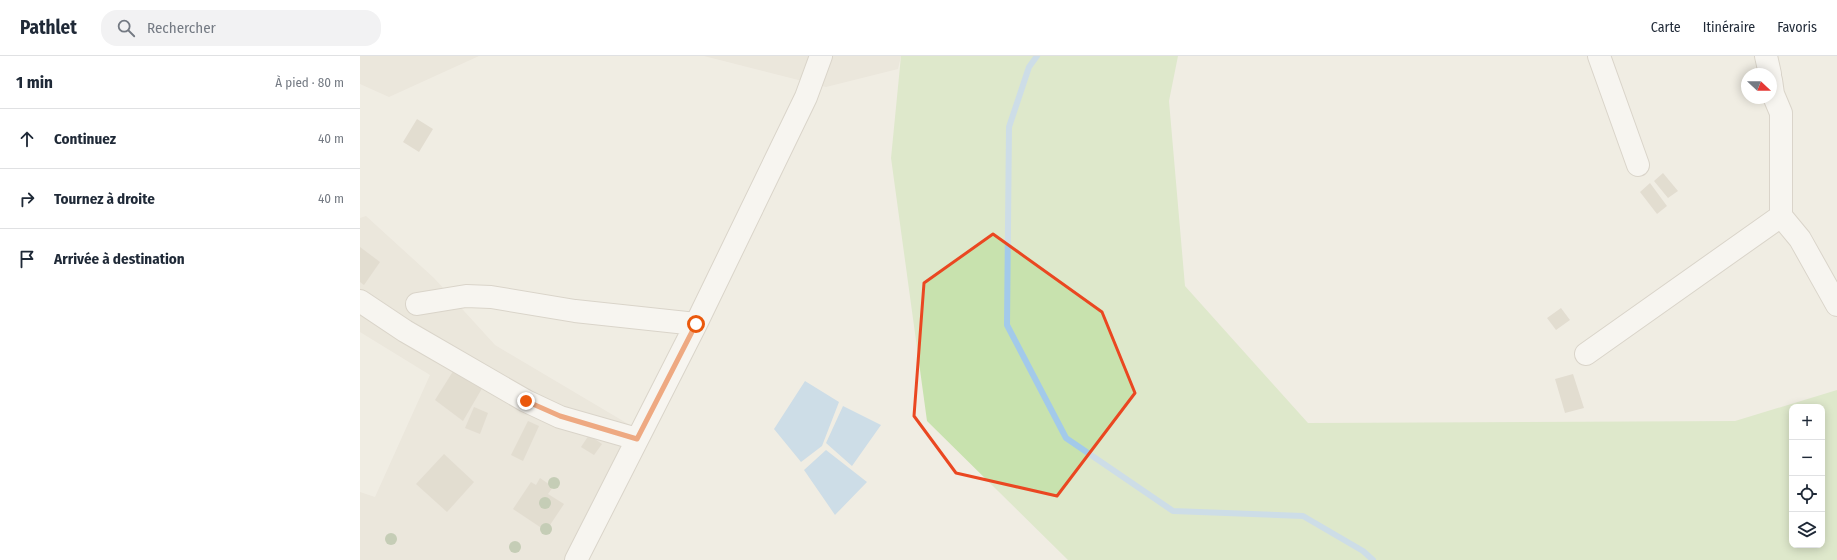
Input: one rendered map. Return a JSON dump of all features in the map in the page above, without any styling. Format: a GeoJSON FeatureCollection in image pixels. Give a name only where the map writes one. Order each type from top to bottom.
{"type":"FeatureCollection","features":[{"type":"Feature","properties":{"kind":"street"},"geometry":{"type":"LineString","coordinates":[[576,560],[696,324],[806,97],[821,56]]}},
{"type":"Feature","properties":{"kind":"street"},"geometry":{"type":"LineString","coordinates":[[1599,56],[1638,165]]}},
{"type":"Feature","properties":{"kind":"street"},"geometry":{"type":"LineString","coordinates":[[1766,56],[1769,68]]}},
{"type":"Feature","properties":{"kind":"street"},"geometry":{"type":"LineString","coordinates":[[1777,102],[1781,113],[1781,216],[1800,239],[1837,305]]}},
{"type":"Feature","properties":{"kind":"street"},"geometry":{"type":"LineString","coordinates":[[1586,354],[1781,216]]}},
{"type":"Feature","properties":{"kind":"street"},"geometry":{"type":"LineString","coordinates":[[417,304],[466,296],[491,297],[575,311],[696,324]]}},
{"type":"Feature","properties":{"kind":"street"},"geometry":{"type":"LineString","coordinates":[[360,301],[405,331],[526,401],[560,416],[637,439]]}},
{"type":"Feature","properties":{"kind":"highlighted area"},"geometry":{"type":"Polygon","coordinates":[[[993,234],[1102,312],[1135,393],[1057,496],[956,473],[914,416],[924,283],[993,234]]]}},
{"type":"Feature","properties":{"kind":"shaded area"},"geometry":{"type":"Polygon","coordinates":[[[360,56],[479,56],[389,97],[360,84],[360,56]]]}},
{"type":"Feature","properties":{"kind":"shaded area"},"geometry":{"type":"Polygon","coordinates":[[[704,56],[901,56],[898,69],[826,87],[704,56]]]}},
{"type":"Feature","properties":{"kind":"shaded area"},"geometry":{"type":"Polygon","coordinates":[[[366,216],[434,278],[495,345],[645,434],[579,560],[360,560],[360,492],[375,497],[430,375],[360,332],[360,218],[366,216]]]}},
{"type":"Feature","properties":{"kind":"green space"},"geometry":{"type":"Polygon","coordinates":[[[901,56],[1178,56],[1169,101],[1185,286],[1308,423],[1735,421],[1789,405],[1789,548],[1825,548],[1825,404],[1791,404],[1837,390],[1837,560],[1068,560],[927,421],[891,158],[901,56]]]}},
{"type":"Feature","properties":{"kind":"water"},"geometry":{"type":"Polygon","coordinates":[[[805,381],[839,402],[822,446],[801,462],[774,429],[805,381]]]}},
{"type":"Feature","properties":{"kind":"water"},"geometry":{"type":"Polygon","coordinates":[[[843,406],[881,425],[852,466],[826,443],[843,406]]]}},
{"type":"Feature","properties":{"kind":"water"},"geometry":{"type":"Polygon","coordinates":[[[826,450],[867,482],[835,515],[804,470],[826,450]]]}},
{"type":"Feature","properties":{"kind":"building"},"geometry":{"type":"Polygon","coordinates":[[[417,119],[433,129],[419,152],[403,142],[417,119]]]}},
{"type":"Feature","properties":{"kind":"building"},"geometry":{"type":"Polygon","coordinates":[[[1663,173],[1678,191],[1668,198],[1654,181],[1663,173]]]}},
{"type":"Feature","properties":{"kind":"building"},"geometry":{"type":"Polygon","coordinates":[[[1650,183],[1667,206],[1657,214],[1640,192],[1650,183]]]}},
{"type":"Feature","properties":{"kind":"building"},"geometry":{"type":"Polygon","coordinates":[[[360,247],[380,262],[364,285],[360,282],[360,247]]]}},
{"type":"Feature","properties":{"kind":"building"},"geometry":{"type":"Polygon","coordinates":[[[1561,308],[1570,320],[1556,330],[1547,318],[1561,308]]]}},
{"type":"Feature","properties":{"kind":"building"},"geometry":{"type":"Polygon","coordinates":[[[457,365],[484,385],[463,421],[435,400],[457,365]]]}},
{"type":"Feature","properties":{"kind":"building"},"geometry":{"type":"Polygon","coordinates":[[[1573,374],[1584,408],[1565,413],[1555,379],[1573,374]]]}},
{"type":"Feature","properties":{"kind":"building"},"geometry":{"type":"Polygon","coordinates":[[[474,407],[488,413],[480,434],[465,428],[474,407]]]}},
{"type":"Feature","properties":{"kind":"building"},"geometry":{"type":"Polygon","coordinates":[[[528,421],[539,426],[523,461],[511,455],[528,421]]]}},
{"type":"Feature","properties":{"kind":"building"},"geometry":{"type":"Polygon","coordinates":[[[589,435],[602,444],[594,455],[581,447],[589,435]]]}},
{"type":"Feature","properties":{"kind":"building"},"geometry":{"type":"Polygon","coordinates":[[[444,454],[474,482],[447,512],[416,484],[444,454]]]}},
{"type":"Feature","properties":{"kind":"building"},"geometry":{"type":"Polygon","coordinates":[[[540,478],[553,487],[548,494],[564,504],[546,531],[513,509],[531,482],[536,485],[540,478]]]}},
{"type":"Feature","properties":{"kind":"waterway"},"geometry":{"type":"LineString","coordinates":[[1037,56],[1029,67],[1009,127],[1007,325],[1066,438],[1173,511],[1303,516],[1363,551],[1373,560]]}},
{"type":"Feature","properties":{"kind":"route"},"geometry":{"type":"LineString","coordinates":[[526,401],[560,416],[637,439],[696,324]]}}]}
